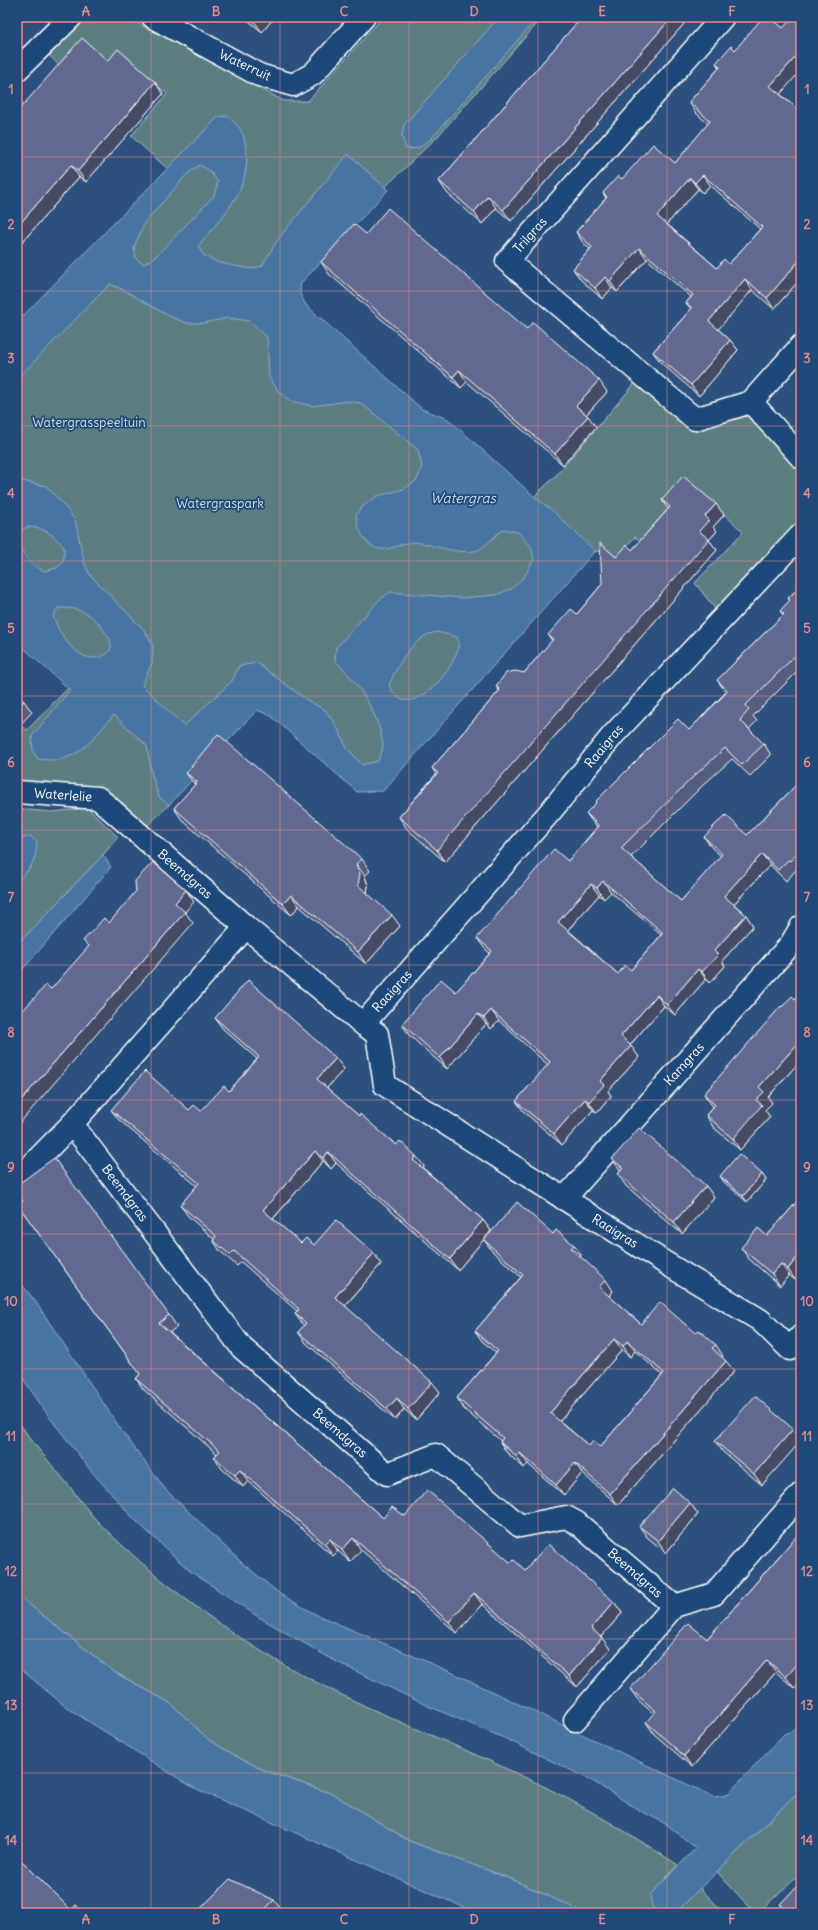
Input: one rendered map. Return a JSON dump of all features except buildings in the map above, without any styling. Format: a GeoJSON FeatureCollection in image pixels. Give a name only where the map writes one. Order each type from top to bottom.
{"type":"FeatureCollection","features":[{"type":"Feature","properties":{"kind":"street"},"geometry":{"type":"LineString","coordinates":[[17,70],[71,17]]}},
{"type":"Feature","properties":{"kind":"street","name":"Waterruit"},"geometry":{"type":"LineString","coordinates":[[153,17],[259,74],[293,85],[313,74],[364,17]]}},
{"type":"Feature","properties":{"kind":"street","name":"Trilgras"},"geometry":{"type":"LineString","coordinates":[[723,17],[507,261],[695,419],[750,402]]}},
{"type":"Feature","properties":{"kind":"street"},"geometry":{"type":"LineString","coordinates":[[801,346],[750,402],[801,456]]}},
{"type":"Feature","properties":{"kind":"street","name":"Raaigras"},"geometry":{"type":"LineString","coordinates":[[797,1348],[760,1320],[564,1199],[385,1084],[377,1034],[363,1024],[550,812],[613,735],[801,534]]}},
{"type":"Feature","properties":{"kind":"street","name":"Waterlelie"},"geometry":{"type":"LineString","coordinates":[[17,792],[98,798],[143,837]]}},
{"type":"Feature","properties":{"kind":"street","name":"Beemdgras"},"geometry":{"type":"LineString","coordinates":[[143,837],[246,927],[363,1024]]}},
{"type":"Feature","properties":{"kind":"street"},"geometry":{"type":"LineString","coordinates":[[17,1180],[72,1124],[246,927]]}},
{"type":"Feature","properties":{"kind":"street","name":"Kamgras"},"geometry":{"type":"LineString","coordinates":[[564,1199],[791,944],[801,927]]}},
{"type":"Feature","properties":{"kind":"street","name":"Beemdgras"},"geometry":{"type":"LineString","coordinates":[[72,1124],[242,1348],[387,1474],[436,1455],[520,1526],[566,1517],[577,1523],[674,1606]]}},
{"type":"Feature","properties":{"kind":"street","name":"Beemdgras"},"geometry":{"type":"LineString","coordinates":[[575,1720],[674,1606],[714,1594],[801,1494]]}},
{"type":"Feature","properties":{"kind":"green space","name":"Watergraspark"},"geometry":{"type":"Polygon","coordinates":[[[87,17],[126,17],[284,101],[308,101],[383,17],[543,17],[438,136],[383,189],[298,283],[296,294],[303,307],[420,411],[532,499],[557,474],[636,382],[697,432],[711,419],[755,412],[762,417],[801,469],[801,522],[771,557],[716,610],[695,583],[743,532],[719,509],[641,542],[635,537],[614,560],[604,550],[590,553],[375,791],[260,702],[167,803],[169,805],[145,828],[75,786],[17,784],[17,732],[22,727],[27,730],[71,685],[25,586],[17,578],[17,327],[169,170],[131,136],[167,94],[125,58],[67,74],[49,55],[87,17]]]}},
{"type":"Feature","properties":{"kind":"green space"},"geometry":{"type":"Polygon","coordinates":[[[88,808],[118,837],[103,855],[17,945],[17,882],[31,867],[23,837],[17,840],[17,809],[52,812],[88,808]]]}},
{"type":"Feature","properties":{"kind":"green space"},"geometry":{"type":"Polygon","coordinates":[[[17,1420],[36,1446],[98,1522],[140,1562],[208,1616],[256,1648],[310,1679],[369,1708],[490,1761],[561,1795],[678,1865],[666,1877],[652,1906],[658,1913],[585,1913],[511,1879],[409,1841],[333,1794],[266,1771],[241,1759],[209,1740],[170,1703],[114,1672],[26,1602],[17,1593],[17,1420]]]}},
{"type":"Feature","properties":{"kind":"green space"},"geometry":{"type":"Polygon","coordinates":[[[801,1789],[801,1872],[758,1913],[755,1913],[717,1872],[801,1789]]]}},
{"type":"Feature","properties":{"kind":"green space"},"geometry":{"type":"Polygon","coordinates":[[[700,1888],[724,1913],[675,1913],[700,1888]]]}},
{"type":"Feature","properties":{"kind":"water"},"geometry":{"type":"Polygon","coordinates":[[[499,17],[538,17],[431,139],[418,148],[406,149],[402,136],[404,125],[499,17]]]}},
{"type":"Feature","properties":{"kind":"water","name":"Watergras"},"geometry":{"type":"Polygon","coordinates":[[[226,116],[238,126],[245,143],[247,163],[240,189],[233,202],[198,246],[203,255],[219,263],[252,269],[262,266],[278,239],[348,154],[388,190],[301,283],[300,294],[306,305],[422,409],[448,419],[536,498],[553,511],[595,551],[383,791],[357,792],[271,716],[257,710],[169,805],[159,797],[152,775],[147,746],[114,715],[90,742],[73,755],[52,760],[38,759],[33,751],[32,736],[70,690],[17,642],[17,591],[21,587],[17,583],[17,480],[46,486],[75,520],[84,562],[90,575],[145,631],[153,645],[152,663],[142,685],[184,726],[232,681],[239,666],[257,663],[307,700],[325,710],[336,725],[347,748],[362,765],[378,761],[383,749],[382,736],[373,712],[359,688],[343,668],[335,661],[336,648],[378,601],[390,592],[461,598],[496,595],[513,588],[524,577],[534,559],[531,546],[518,532],[504,529],[481,549],[462,552],[414,542],[388,549],[377,548],[368,543],[361,532],[356,515],[362,507],[377,496],[404,489],[417,480],[422,467],[418,450],[361,403],[348,401],[312,406],[291,401],[279,392],[269,377],[267,337],[250,321],[228,318],[204,323],[186,323],[165,314],[124,290],[110,284],[17,379],[17,322],[218,117],[226,116]],[[200,165],[189,172],[145,222],[134,247],[136,259],[144,264],[155,257],[214,196],[218,182],[210,171],[200,165]],[[27,527],[19,532],[22,551],[33,565],[44,571],[57,568],[64,561],[64,547],[48,532],[27,527]],[[58,608],[53,616],[64,638],[77,652],[92,658],[100,657],[109,652],[111,643],[108,637],[100,625],[85,612],[58,608]],[[437,632],[426,635],[408,651],[389,685],[398,697],[409,700],[422,696],[435,686],[446,673],[454,659],[458,646],[457,637],[437,632]]]}},
{"type":"Feature","properties":{"kind":"water"},"geometry":{"type":"Polygon","coordinates":[[[30,836],[37,842],[34,860],[29,869],[17,882],[17,840],[30,836]]]}},
{"type":"Feature","properties":{"kind":"water"},"geometry":{"type":"Polygon","coordinates":[[[103,855],[111,867],[17,976],[17,945],[103,855]]]}},
{"type":"Feature","properties":{"kind":"water"},"geometry":{"type":"Polygon","coordinates":[[[17,1278],[35,1301],[124,1434],[166,1490],[241,1562],[280,1594],[315,1614],[451,1672],[714,1797],[727,1795],[784,1734],[801,1727],[801,1789],[675,1913],[658,1913],[652,1906],[650,1895],[696,1848],[666,1824],[639,1810],[589,1779],[504,1738],[428,1706],[335,1661],[257,1616],[190,1571],[134,1519],[92,1472],[50,1418],[17,1370],[17,1278]]]}},
{"type":"Feature","properties":{"kind":"water"},"geometry":{"type":"Polygon","coordinates":[[[17,1593],[26,1602],[114,1672],[170,1703],[209,1740],[241,1759],[266,1771],[333,1794],[409,1841],[511,1879],[585,1913],[476,1913],[192,1787],[66,1707],[17,1666],[17,1593]]]}},
{"type":"Feature","properties":{"kind":"park label","name":"Watergrasspeeltuin"},"geometry":{"type":"Point","coordinates":[89,422]}}]}
